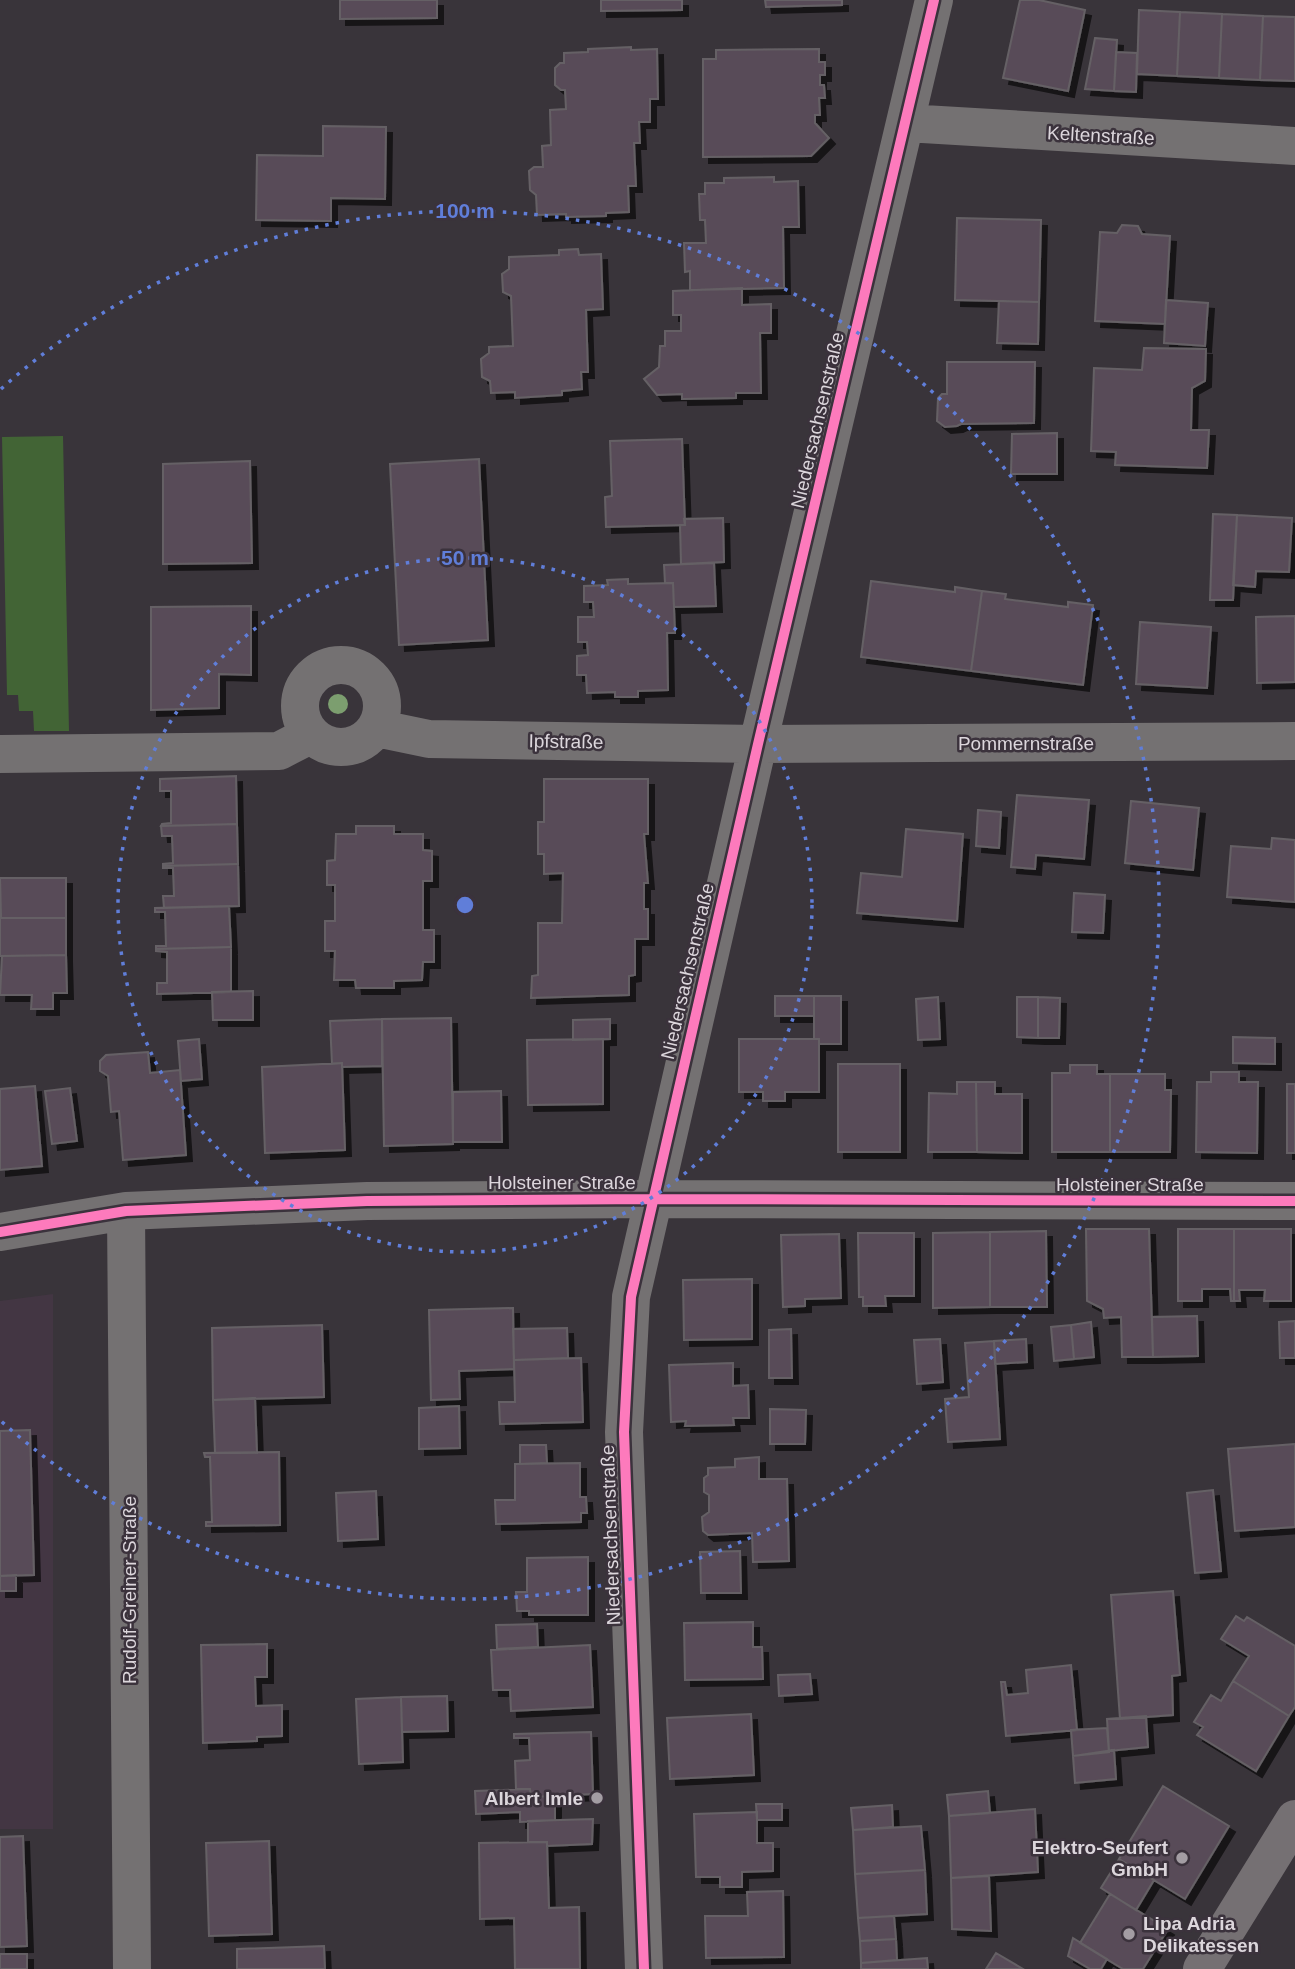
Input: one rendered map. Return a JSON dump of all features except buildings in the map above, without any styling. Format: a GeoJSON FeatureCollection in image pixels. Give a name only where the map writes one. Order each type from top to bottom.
{"type":"FeatureCollection","features":[{"type":"Feature","properties":{"kind":"main road"},"geometry":{"type":"LineString","coordinates":[[1202,1969],[1295,1819]]}},
{"type":"Feature","properties":{"kind":"street","name":"Niedersachsenstraße"},"geometry":{"type":"LineString","coordinates":[[644,1969],[624,1432],[631,1297],[758,744],[934,0]]}},
{"type":"Feature","properties":{"kind":"street","name":"Keltenstraße"},"geometry":{"type":"LineString","coordinates":[[906,123],[1295,146]]}},
{"type":"Feature","properties":{"kind":"street"},"geometry":{"type":"LineString","coordinates":[[347,664],[363,670],[376,683],[382,700],[381,714],[376,728],[367,738],[355,746],[340,748],[324,744],[310,735],[301,720],[299,704],[303,688],[313,674],[329,665],[347,664]]}},
{"type":"Feature","properties":{"kind":"street","name":"Ipfstraße"},"geometry":{"type":"LineString","coordinates":[[376,728],[429,739],[758,744]]}},
{"type":"Feature","properties":{"kind":"street"},"geometry":{"type":"LineString","coordinates":[[0,754],[279,751],[310,735]]}},
{"type":"Feature","properties":{"kind":"street","name":"Pommernstraße"},"geometry":{"type":"LineString","coordinates":[[758,744],[1295,741]]}},
{"type":"Feature","properties":{"kind":"street","name":"Holsteiner Straße"},"geometry":{"type":"LineString","coordinates":[[0,1232],[126,1210],[367,1201],[1295,1201]]}},
{"type":"Feature","properties":{"kind":"street","name":"Rudolf-Greiner-Straße"},"geometry":{"type":"LineString","coordinates":[[126,1210],[132,1969]]}},
{"type":"Feature","properties":{"kind":"shaded area"},"geometry":{"type":"Polygon","coordinates":[[[53,1294],[53,1829],[0,1829],[0,1301],[53,1294]]]}},
{"type":"Feature","properties":{"kind":"green space"},"geometry":{"type":"Polygon","coordinates":[[[63,436],[69,731],[34,731],[33,711],[19,711],[18,695],[7,695],[2,437],[63,436]]]}},
{"type":"Feature","properties":{"kind":"cycle path"},"geometry":{"type":"LineString","coordinates":[[644,1969],[624,1432],[631,1297],[758,744],[934,0]]}},
{"type":"Feature","properties":{"kind":"cycle path"},"geometry":{"type":"LineString","coordinates":[[0,1232],[126,1211],[367,1201],[1295,1201]]}},
{"type":"Feature","properties":{"kind":"place","name":"Albert Imle"},"geometry":{"type":"Point","coordinates":[597,1798]}},
{"type":"Feature","properties":{"kind":"place","name":"Elektro-Seufert GmbH"},"geometry":{"type":"Point","coordinates":[1182,1858]}},
{"type":"Feature","properties":{"kind":"place","name":"Lipa Adria Delikatessen"},"geometry":{"type":"Point","coordinates":[1129,1934]}}]}
